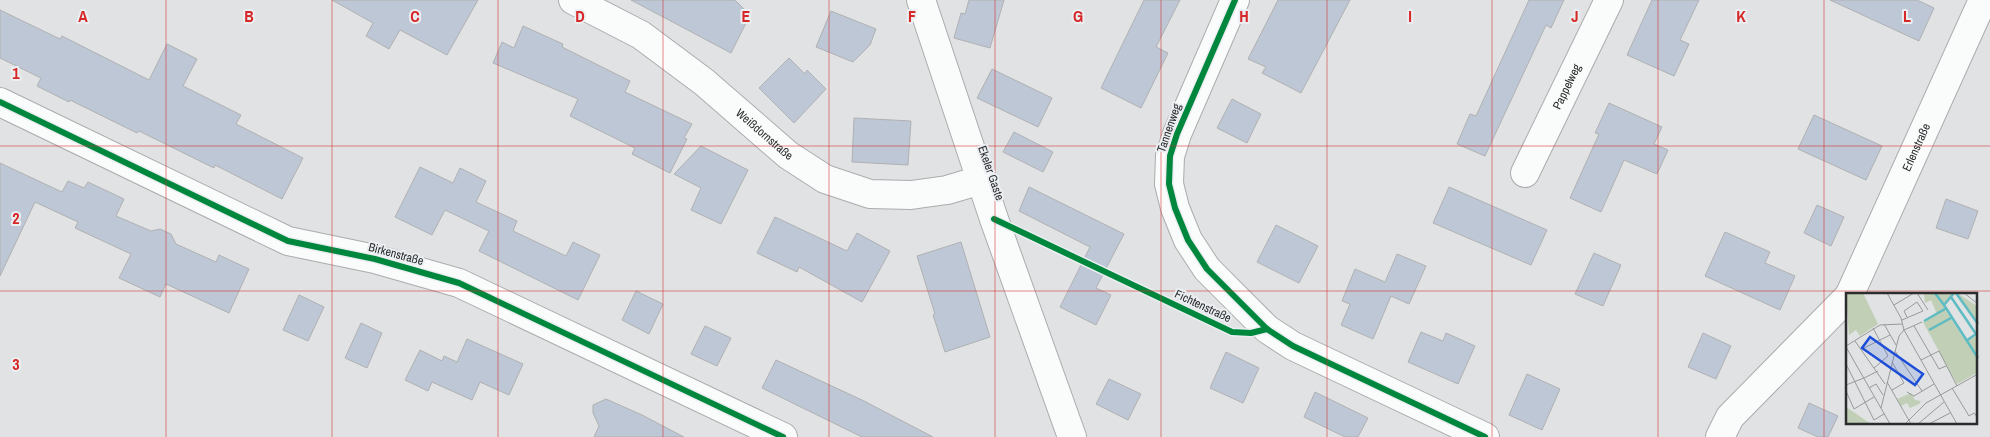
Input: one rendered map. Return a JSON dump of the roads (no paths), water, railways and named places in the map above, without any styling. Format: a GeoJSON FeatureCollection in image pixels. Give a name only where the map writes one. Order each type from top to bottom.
{"type":"FeatureCollection","features":[{"type":"Feature","properties":{"kind":"street","name":"Weißdornstraße"},"geometry":{"type":"LineString","coordinates":[[573,0],[641,35],[704,82],[788,155],[826,179],[870,194],[912,195],[947,190],[981,180]]}},
{"type":"Feature","properties":{"kind":"street","name":"Ekeler Gaste"},"geometry":{"type":"LineString","coordinates":[[921,0],[981,180],[1072,437]]}},
{"type":"Feature","properties":{"kind":"street","name":"Tannenweg"},"geometry":{"type":"LineString","coordinates":[[1235,0],[1170,156],[1169,184],[1175,208],[1188,240],[1207,268],[1267,329],[1294,346],[1485,437]]}},
{"type":"Feature","properties":{"kind":"street","name":"Pappelweg"},"geometry":{"type":"LineString","coordinates":[[1525,172],[1609,0]]}},
{"type":"Feature","properties":{"kind":"street","name":"Erlenstraße"},"geometry":{"type":"LineString","coordinates":[[1850,293],[1983,0]]}},
{"type":"Feature","properties":{"kind":"street","name":"Birkenstraße"},"geometry":{"type":"LineString","coordinates":[[0,102],[288,240],[376,259],[459,283],[783,437]]}},
{"type":"Feature","properties":{"kind":"street","name":"Erlenstraße"},"geometry":{"type":"LineString","coordinates":[[1720,437],[1730,417],[1846,299]]}}]}
